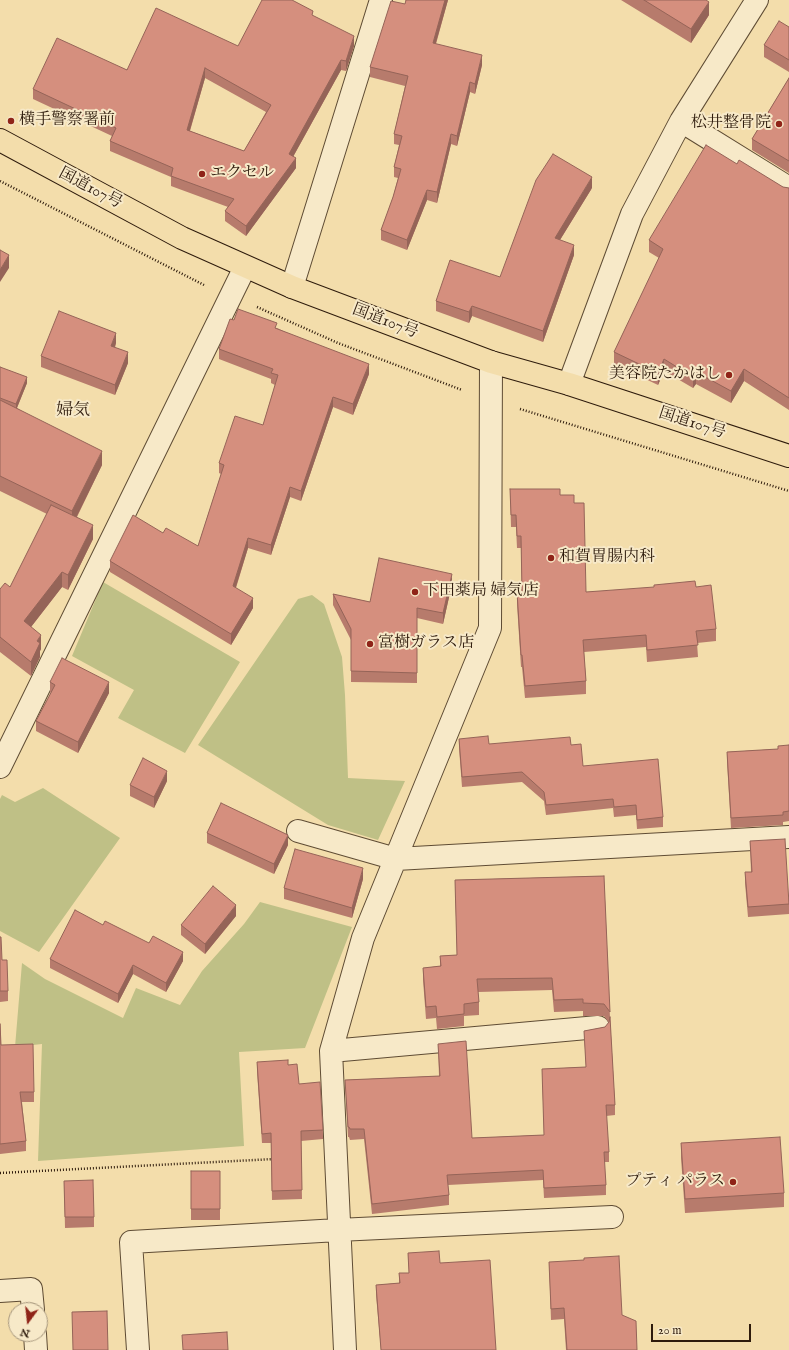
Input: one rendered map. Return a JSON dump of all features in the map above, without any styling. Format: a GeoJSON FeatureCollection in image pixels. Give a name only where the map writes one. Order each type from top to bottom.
{"type":"FeatureCollection","features":[{"type":"Feature","properties":{"kind":"highway","name":"国道107号"},"geometry":{"type":"LineString","coordinates":[[0,140],[182,238],[292,287],[491,362],[569,384],[789,456]]}},
{"type":"Feature","properties":{"kind":"street"},"geometry":{"type":"LineString","coordinates":[[292,287],[381,0]]}},
{"type":"Feature","properties":{"kind":"street"},"geometry":{"type":"LineString","coordinates":[[569,384],[632,214],[681,121],[757,0]]}},
{"type":"Feature","properties":{"kind":"street"},"geometry":{"type":"LineString","coordinates":[[681,121],[789,188]]}},
{"type":"Feature","properties":{"kind":"street"},"geometry":{"type":"LineString","coordinates":[[0,767],[245,267]]}},
{"type":"Feature","properties":{"kind":"street"},"geometry":{"type":"LineString","coordinates":[[344,1350],[331,1050],[363,938],[490,628],[491,362]]}},
{"type":"Feature","properties":{"kind":"street"},"geometry":{"type":"LineString","coordinates":[[298,831],[396,859],[789,837]]}},
{"type":"Feature","properties":{"kind":"street"},"geometry":{"type":"LineString","coordinates":[[331,1050],[598,1027]]}},
{"type":"Feature","properties":{"kind":"street"},"geometry":{"type":"LineString","coordinates":[[138,1350],[131,1242],[338,1230],[612,1217]]}},
{"type":"Feature","properties":{"kind":"street"},"geometry":{"type":"LineString","coordinates":[[0,1291],[31,1289],[32,1302]]}},
{"type":"Feature","properties":{"kind":"path"},"geometry":{"type":"LineString","coordinates":[[0,1173],[279,1159]]}},
{"type":"Feature","properties":{"kind":"green space"},"geometry":{"type":"Polygon","coordinates":[[[103,582],[240,662],[185,753],[118,718],[134,690],[72,656],[103,582]]]}},
{"type":"Feature","properties":{"kind":"green space"},"geometry":{"type":"Polygon","coordinates":[[[312,595],[324,604],[342,657],[348,778],[405,781],[378,840],[328,825],[198,745],[298,599],[312,595]]]}},
{"type":"Feature","properties":{"kind":"green space"},"geometry":{"type":"Polygon","coordinates":[[[43,788],[120,838],[39,952],[0,931],[0,799],[2,795],[15,802],[43,788]]]}},
{"type":"Feature","properties":{"kind":"green space"},"geometry":{"type":"Polygon","coordinates":[[[260,902],[352,927],[305,1048],[239,1052],[244,1146],[38,1161],[42,1044],[15,1047],[22,963],[45,979],[123,1018],[136,988],[180,1005],[202,971],[244,924],[260,902]]]}},
{"type":"Feature","properties":{"kind":"building"},"geometry":{"type":"Polygon","coordinates":[[[262,0],[292,0],[313,11],[312,15],[354,36],[346,61],[341,60],[289,154],[296,158],[246,226],[225,211],[234,199],[171,176],[173,168],[110,141],[116,128],[33,89],[57,38],[127,70],[156,8],[238,46],[262,0]],[[205,68],[187,130],[244,151],[271,105],[205,68]]]}},
{"type":"Feature","properties":{"kind":"building"},"geometry":{"type":"Polygon","coordinates":[[[406,0],[445,0],[433,43],[482,55],[475,84],[470,82],[457,136],[451,134],[437,192],[427,190],[407,240],[381,230],[401,169],[394,167],[402,136],[394,134],[408,76],[370,67],[391,1],[405,4],[406,0]]]}},
{"type":"Feature","properties":{"kind":"building"},"geometry":{"type":"Polygon","coordinates":[[[644,0],[706,0],[709,2],[691,29],[644,0]]]}},
{"type":"Feature","properties":{"kind":"building"},"geometry":{"type":"Polygon","coordinates":[[[779,21],[789,27],[789,60],[764,45],[779,21]]]}},
{"type":"Feature","properties":{"kind":"building","name":"松井整骨院"},"geometry":{"type":"Polygon","coordinates":[[[789,78],[789,161],[752,139],[789,78]]]}},
{"type":"Feature","properties":{"kind":"building"},"geometry":{"type":"Polygon","coordinates":[[[706,145],[737,164],[739,160],[783,187],[789,188],[789,398],[744,369],[731,391],[696,372],[693,377],[664,359],[658,373],[614,352],[663,249],[649,240],[706,145]]]}},
{"type":"Feature","properties":{"kind":"building"},"geometry":{"type":"Polygon","coordinates":[[[553,154],[592,177],[555,238],[574,245],[543,331],[472,306],[469,312],[436,301],[450,260],[500,277],[536,180],[553,154]]]}},
{"type":"Feature","properties":{"kind":"building"},"geometry":{"type":"Polygon","coordinates":[[[0,250],[9,255],[0,270],[0,250]]]}},
{"type":"Feature","properties":{"kind":"building"},"geometry":{"type":"Polygon","coordinates":[[[238,309],[277,323],[275,328],[369,364],[353,404],[333,397],[301,491],[290,487],[271,545],[248,538],[233,586],[253,598],[231,634],[110,561],[133,515],[163,533],[166,528],[198,546],[224,465],[219,463],[235,416],[263,425],[278,375],[271,373],[273,369],[219,349],[230,319],[234,320],[238,309]]]}},
{"type":"Feature","properties":{"kind":"building"},"geometry":{"type":"Polygon","coordinates":[[[59,311],[116,333],[111,346],[128,352],[115,385],[41,356],[59,311]]]}},
{"type":"Feature","properties":{"kind":"building"},"geometry":{"type":"Polygon","coordinates":[[[0,367],[27,377],[16,404],[0,398],[0,367]]]}},
{"type":"Feature","properties":{"kind":"building"},"geometry":{"type":"Polygon","coordinates":[[[0,400],[102,451],[72,511],[0,476],[0,400]]]}},
{"type":"Feature","properties":{"kind":"building"},"geometry":{"type":"Polygon","coordinates":[[[510,489],[560,489],[560,495],[574,495],[574,503],[584,503],[586,592],[654,587],[654,585],[695,581],[696,587],[711,585],[716,629],[696,631],[698,645],[647,650],[646,635],[583,640],[586,681],[525,686],[521,655],[517,592],[522,592],[521,536],[517,536],[516,515],[511,515],[510,489]]]}},
{"type":"Feature","properties":{"kind":"building"},"geometry":{"type":"Polygon","coordinates":[[[51,505],[93,525],[68,575],[62,572],[24,621],[41,635],[37,641],[40,643],[31,662],[0,637],[0,589],[5,583],[10,587],[51,505]]]}},
{"type":"Feature","properties":{"kind":"building"},"geometry":{"type":"Polygon","coordinates":[[[379,558],[452,574],[443,613],[417,608],[417,673],[351,671],[351,629],[333,594],[370,602],[379,558]]]}},
{"type":"Feature","properties":{"kind":"building"},"geometry":{"type":"Polygon","coordinates":[[[62,658],[109,682],[78,742],[36,721],[55,685],[50,682],[62,658]]]}},
{"type":"Feature","properties":{"kind":"building"},"geometry":{"type":"Polygon","coordinates":[[[488,736],[489,744],[570,737],[571,745],[581,744],[583,766],[658,759],[663,817],[637,820],[636,805],[614,807],[613,799],[546,805],[544,792],[522,772],[462,777],[459,739],[488,736]]]}},
{"type":"Feature","properties":{"kind":"building"},"geometry":{"type":"Polygon","coordinates":[[[789,745],[789,811],[783,812],[783,815],[731,818],[727,752],[778,749],[778,746],[789,745]]]}},
{"type":"Feature","properties":{"kind":"building"},"geometry":{"type":"Polygon","coordinates":[[[143,758],[167,771],[154,797],[130,785],[143,758]]]}},
{"type":"Feature","properties":{"kind":"building"},"geometry":{"type":"Polygon","coordinates":[[[221,803],[288,835],[274,864],[207,833],[221,803]]]}},
{"type":"Feature","properties":{"kind":"building"},"geometry":{"type":"Polygon","coordinates":[[[785,839],[789,904],[748,907],[745,872],[752,872],[750,841],[785,839]]]}},
{"type":"Feature","properties":{"kind":"building"},"geometry":{"type":"Polygon","coordinates":[[[295,849],[363,868],[352,908],[284,888],[295,849]]]}},
{"type":"Feature","properties":{"kind":"building"},"geometry":{"type":"Polygon","coordinates":[[[604,876],[610,1012],[604,1004],[583,1003],[583,999],[554,1000],[552,978],[477,979],[479,1002],[464,1004],[464,1014],[437,1017],[436,1006],[426,1007],[423,968],[441,966],[440,956],[457,955],[455,880],[604,876]]]}},
{"type":"Feature","properties":{"kind":"building"},"geometry":{"type":"Polygon","coordinates":[[[213,886],[236,905],[205,944],[181,925],[213,886]]]}},
{"type":"Feature","properties":{"kind":"building"},"geometry":{"type":"Polygon","coordinates":[[[75,910],[103,925],[105,921],[149,943],[153,936],[183,952],[166,983],[133,965],[118,994],[50,959],[75,910]]]}},
{"type":"Feature","properties":{"kind":"building"},"geometry":{"type":"Polygon","coordinates":[[[0,937],[2,960],[7,960],[8,991],[0,991],[0,937]]]}},
{"type":"Feature","properties":{"kind":"building"},"geometry":{"type":"Polygon","coordinates":[[[610,1017],[615,1105],[606,1105],[609,1152],[604,1152],[606,1185],[544,1188],[543,1170],[447,1175],[449,1195],[372,1204],[364,1129],[350,1129],[348,1127],[345,1080],[440,1076],[438,1044],[466,1041],[472,1138],[544,1135],[542,1069],[586,1067],[584,1031],[605,1027],[609,1022],[610,1017]]]}},
{"type":"Feature","properties":{"kind":"building"},"geometry":{"type":"Polygon","coordinates":[[[0,1024],[1,1045],[33,1044],[34,1092],[20,1092],[26,1141],[0,1144],[0,1024]]]}},
{"type":"Feature","properties":{"kind":"building"},"geometry":{"type":"Polygon","coordinates":[[[288,1060],[288,1065],[297,1064],[299,1084],[320,1082],[323,1130],[301,1131],[302,1190],[272,1191],[271,1133],[262,1134],[257,1062],[288,1060]]]}},
{"type":"Feature","properties":{"kind":"building","name":"プティ パラス"},"geometry":{"type":"Polygon","coordinates":[[[780,1137],[784,1193],[685,1199],[681,1143],[780,1137]]]}},
{"type":"Feature","properties":{"kind":"building"},"geometry":{"type":"Polygon","coordinates":[[[191,1171],[220,1171],[220,1209],[191,1209],[191,1171]]]}},
{"type":"Feature","properties":{"kind":"building"},"geometry":{"type":"Polygon","coordinates":[[[93,1180],[94,1217],[65,1217],[64,1181],[93,1180]]]}},
{"type":"Feature","properties":{"kind":"building"},"geometry":{"type":"Polygon","coordinates":[[[439,1251],[440,1263],[490,1260],[496,1350],[381,1350],[376,1285],[400,1283],[399,1273],[409,1273],[408,1253],[439,1251]]]}},
{"type":"Feature","properties":{"kind":"building"},"geometry":{"type":"Polygon","coordinates":[[[619,1256],[622,1315],[636,1321],[637,1350],[567,1350],[564,1308],[551,1309],[549,1262],[619,1256]]]}},
{"type":"Feature","properties":{"kind":"building"},"geometry":{"type":"Polygon","coordinates":[[[107,1311],[108,1350],[73,1350],[72,1312],[107,1311]]]}},
{"type":"Feature","properties":{"kind":"building"},"geometry":{"type":"Polygon","coordinates":[[[227,1332],[228,1350],[183,1350],[182,1335],[227,1332]]]}},
{"type":"Feature","properties":{"kind":"place","name":"横手警察署前"},"geometry":{"type":"Point","coordinates":[11,121]}},
{"type":"Feature","properties":{"kind":"place","name":"松井整骨院"},"geometry":{"type":"Point","coordinates":[779,124]}},
{"type":"Feature","properties":{"kind":"place","name":"エクセル"},"geometry":{"type":"Point","coordinates":[202,174]}},
{"type":"Feature","properties":{"kind":"place","name":"美容院たかはし"},"geometry":{"type":"Point","coordinates":[729,375]}},
{"type":"Feature","properties":{"kind":"place","name":"和賀胃腸内科"},"geometry":{"type":"Point","coordinates":[551,558]}},
{"type":"Feature","properties":{"kind":"place","name":"下田薬局 婦気店"},"geometry":{"type":"Point","coordinates":[415,592]}},
{"type":"Feature","properties":{"kind":"place","name":"富樹ガラス店"},"geometry":{"type":"Point","coordinates":[370,644]}},
{"type":"Feature","properties":{"kind":"place","name":"プティ パラス"},"geometry":{"type":"Point","coordinates":[733,1182]}},
{"type":"Feature","properties":{"kind":"district","name":"婦気"},"geometry":{"type":"Point","coordinates":[73,412]}}]}
